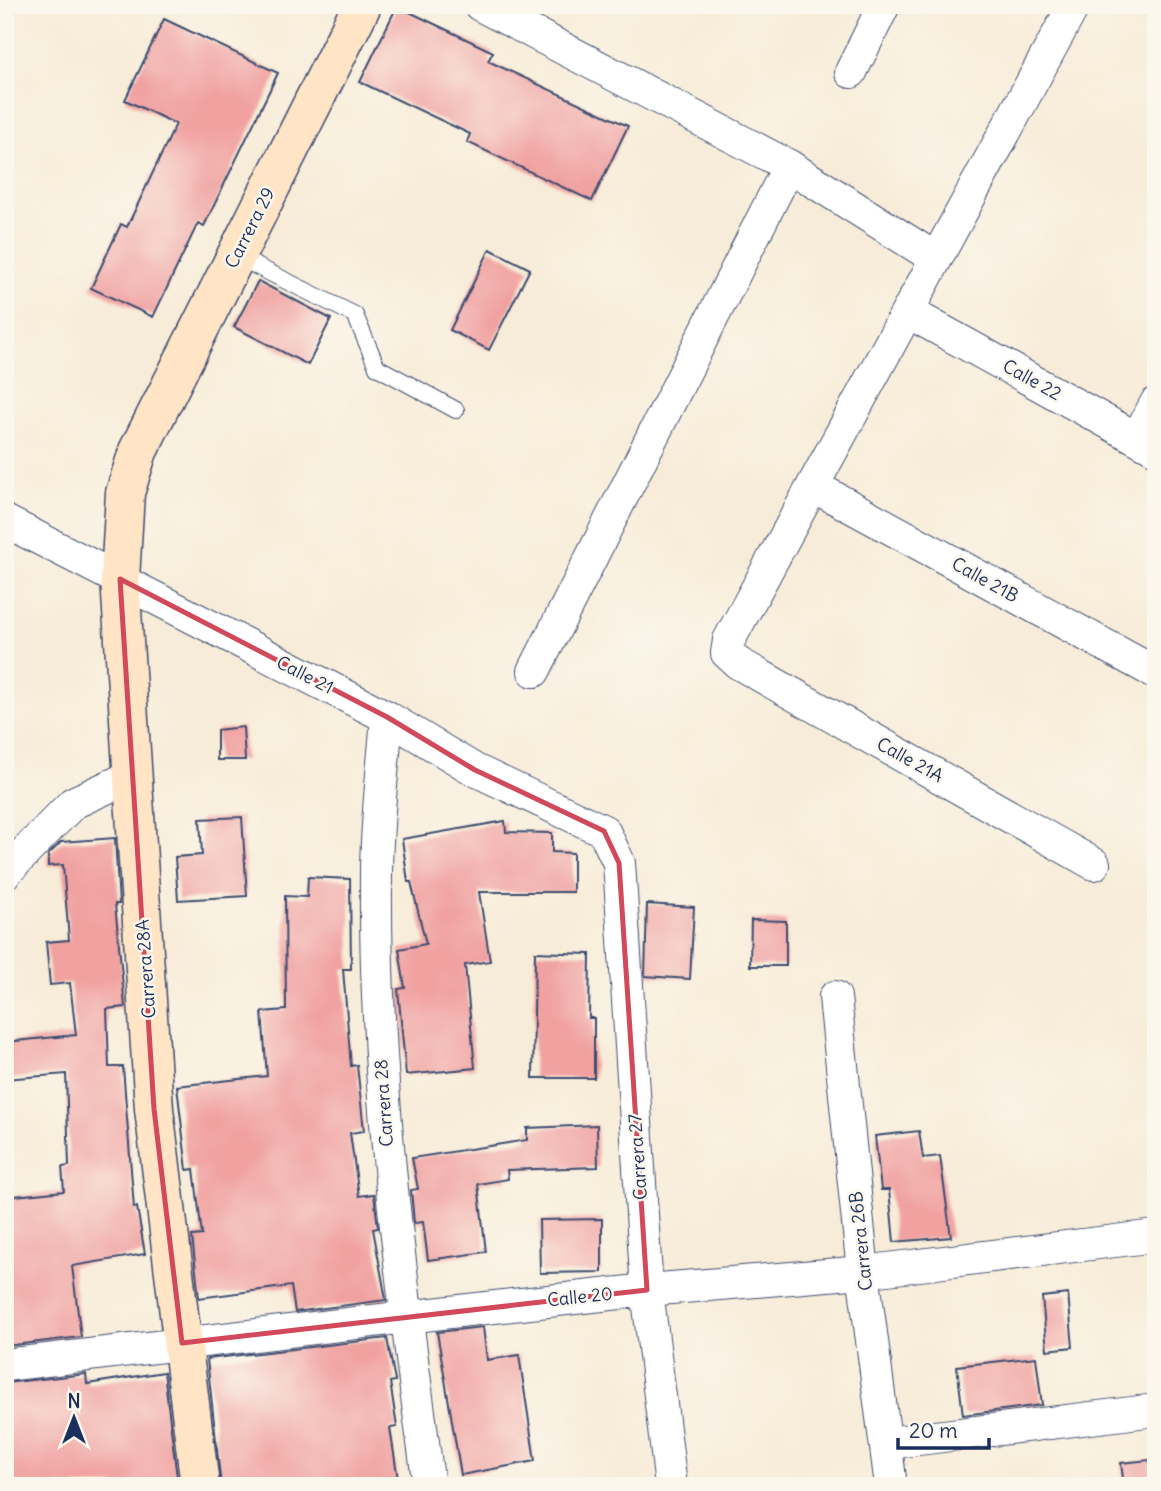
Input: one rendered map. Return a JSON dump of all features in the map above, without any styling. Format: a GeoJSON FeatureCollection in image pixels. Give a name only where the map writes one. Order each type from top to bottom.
{"type":"FeatureCollection","features":[{"type":"Feature","properties":{"kind":"street","name":"Carrera 29"},"geometry":{"type":"LineString","coordinates":[[138,452],[362,5]]}},
{"type":"Feature","properties":{"kind":"street"},"geometry":{"type":"LineString","coordinates":[[480,5],[789,166],[935,258]]}},
{"type":"Feature","properties":{"kind":"street"},"geometry":{"type":"LineString","coordinates":[[851,72],[884,5]]}},
{"type":"Feature","properties":{"kind":"street"},"geometry":{"type":"LineString","coordinates":[[813,486],[1074,5]]}},
{"type":"Feature","properties":{"kind":"street"},"geometry":{"type":"LineString","coordinates":[[534,671],[789,166]]}},
{"type":"Feature","properties":{"kind":"street","name":"Calle 22"},"geometry":{"type":"LineString","coordinates":[[908,312],[1146,444]]}},
{"type":"Feature","properties":{"kind":"street"},"geometry":{"type":"LineString","coordinates":[[1146,444],[1156,403]]}},
{"type":"Feature","properties":{"kind":"street","name":"Carrera 28A"},"geometry":{"type":"LineString","coordinates":[[138,452],[125,493],[120,579],[155,1109],[200,1486]]}},
{"type":"Feature","properties":{"kind":"street","name":"Calle 21A"},"geometry":{"type":"LineString","coordinates":[[813,486],[729,640],[727,653],[738,663],[1094,864]]}},
{"type":"Feature","properties":{"kind":"street","name":"Calle 21B"},"geometry":{"type":"LineString","coordinates":[[813,486],[1156,673]]}},
{"type":"Feature","properties":{"kind":"street","name":"Calle 21"},"geometry":{"type":"LineString","coordinates":[[5,521],[387,718],[475,770],[604,831]]}},
{"type":"Feature","properties":{"kind":"street","name":"Carrera 28"},"geometry":{"type":"LineString","coordinates":[[387,718],[376,874],[382,1094],[406,1317],[429,1486]]}},
{"type":"Feature","properties":{"kind":"street"},"geometry":{"type":"LineString","coordinates":[[5,873],[73,803],[134,775]]}},
{"type":"Feature","properties":{"kind":"street","name":"Carrera 27"},"geometry":{"type":"LineString","coordinates":[[604,831],[619,863],[646,1290],[671,1486]]}},
{"type":"Feature","properties":{"kind":"street","name":"Carrera 26B"},"geometry":{"type":"LineString","coordinates":[[835,997],[863,1272],[891,1486]]}},
{"type":"Feature","properties":{"kind":"street","name":"Calle 20"},"geometry":{"type":"LineString","coordinates":[[5,1365],[646,1290],[863,1272],[1156,1236]]}},
{"type":"Feature","properties":{"kind":"street"},"geometry":{"type":"LineString","coordinates":[[886,1443],[1156,1410]]}},
{"type":"Feature","properties":{"kind":"lane"},"geometry":{"type":"LineString","coordinates":[[236,256],[355,316],[377,367],[456,410]]}},
{"type":"Feature","properties":{"kind":"highlighted area"},"geometry":{"type":"Polygon","coordinates":[[[120,579],[387,717],[475,770],[604,831],[619,863],[647,1290],[182,1343],[154,1109],[120,579]]]}},
{"type":"Feature","properties":{"kind":"building"},"geometry":{"type":"Polygon","coordinates":[[[397,6],[493,52],[488,61],[628,126],[592,201],[467,142],[470,134],[360,82],[397,6]]]}},
{"type":"Feature","properties":{"kind":"building"},"geometry":{"type":"Polygon","coordinates":[[[164,19],[278,73],[204,226],[198,223],[153,317],[91,288],[121,224],[127,227],[176,124],[125,100],[164,19]]]}},
{"type":"Feature","properties":{"kind":"building"},"geometry":{"type":"Polygon","coordinates":[[[490,249],[530,269],[489,350],[450,330],[490,249]]]}},
{"type":"Feature","properties":{"kind":"building"},"geometry":{"type":"Polygon","coordinates":[[[258,281],[331,319],[308,365],[234,327],[258,281]]]}},
{"type":"Feature","properties":{"kind":"building"},"geometry":{"type":"Polygon","coordinates":[[[243,727],[245,760],[217,760],[217,730],[243,727]]]}},
{"type":"Feature","properties":{"kind":"building"},"geometry":{"type":"Polygon","coordinates":[[[242,817],[247,896],[178,900],[175,857],[202,855],[200,819],[242,817]]]}},
{"type":"Feature","properties":{"kind":"building"},"geometry":{"type":"Polygon","coordinates":[[[505,821],[506,832],[552,833],[552,852],[573,853],[573,892],[479,892],[490,961],[465,965],[475,1068],[406,1075],[398,989],[405,988],[399,949],[426,944],[411,882],[408,882],[402,839],[505,821]]]}},
{"type":"Feature","properties":{"kind":"building"},"geometry":{"type":"Polygon","coordinates":[[[115,838],[119,904],[115,904],[125,1007],[107,1009],[109,1067],[123,1067],[134,1208],[137,1207],[145,1254],[72,1266],[81,1337],[5,1346],[5,1197],[64,1191],[62,1167],[69,1166],[66,1074],[5,1079],[5,1042],[76,1035],[70,983],[50,985],[46,942],[69,940],[63,865],[48,866],[48,855],[61,842],[115,838]]]}},
{"type":"Feature","properties":{"kind":"building"},"geometry":{"type":"Polygon","coordinates":[[[308,877],[350,879],[351,969],[343,969],[351,1066],[357,1065],[364,1131],[350,1133],[359,1196],[374,1194],[378,1228],[373,1229],[386,1300],[295,1312],[291,1286],[199,1298],[192,1236],[202,1235],[194,1169],[187,1170],[177,1086],[267,1076],[262,1012],[286,1010],[285,896],[307,897],[308,877]]]}},
{"type":"Feature","properties":{"kind":"building"},"geometry":{"type":"Polygon","coordinates":[[[647,904],[694,907],[690,979],[645,976],[647,904]]]}},
{"type":"Feature","properties":{"kind":"building"},"geometry":{"type":"Polygon","coordinates":[[[751,920],[786,921],[786,966],[750,966],[751,920]]]}},
{"type":"Feature","properties":{"kind":"building"},"geometry":{"type":"Polygon","coordinates":[[[535,952],[590,954],[589,1018],[594,1018],[594,1078],[533,1078],[535,952]]]}},
{"type":"Feature","properties":{"kind":"building"},"geometry":{"type":"Polygon","coordinates":[[[597,1125],[598,1167],[507,1170],[508,1179],[478,1184],[486,1252],[428,1260],[423,1222],[414,1223],[411,1190],[418,1189],[412,1158],[527,1140],[527,1128],[597,1125]]]}},
{"type":"Feature","properties":{"kind":"building"},"geometry":{"type":"Polygon","coordinates":[[[919,1131],[923,1158],[940,1156],[951,1237],[894,1242],[889,1190],[881,1190],[875,1136],[919,1131]]]}},
{"type":"Feature","properties":{"kind":"building"},"geometry":{"type":"Polygon","coordinates":[[[602,1219],[602,1272],[540,1273],[539,1220],[602,1219]]]}},
{"type":"Feature","properties":{"kind":"building"},"geometry":{"type":"Polygon","coordinates":[[[1068,1294],[1073,1347],[1047,1350],[1042,1297],[1068,1294]]]}},
{"type":"Feature","properties":{"kind":"building"},"geometry":{"type":"Polygon","coordinates":[[[483,1327],[487,1360],[519,1355],[535,1461],[461,1475],[437,1332],[483,1327]]]}},
{"type":"Feature","properties":{"kind":"building"},"geometry":{"type":"Polygon","coordinates":[[[387,1338],[395,1381],[390,1382],[397,1427],[390,1428],[399,1486],[221,1486],[207,1359],[387,1338]]]}},
{"type":"Feature","properties":{"kind":"building"},"geometry":{"type":"Polygon","coordinates":[[[1036,1357],[1042,1405],[963,1415],[957,1366],[1036,1357]]]}},
{"type":"Feature","properties":{"kind":"building"},"geometry":{"type":"Polygon","coordinates":[[[164,1372],[178,1486],[10,1486],[5,1445],[5,1383],[86,1374],[87,1384],[164,1372]]]}},
{"type":"Feature","properties":{"kind":"building"},"geometry":{"type":"Polygon","coordinates":[[[1150,1460],[1153,1486],[1124,1486],[1121,1463],[1150,1460]]]}}]}
